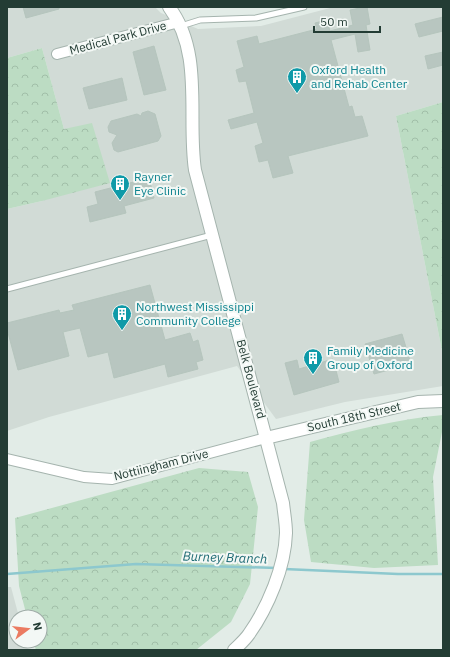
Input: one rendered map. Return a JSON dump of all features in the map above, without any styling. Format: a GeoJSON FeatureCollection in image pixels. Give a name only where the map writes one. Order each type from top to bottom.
{"type":"FeatureCollection","features":[{"type":"Feature","properties":{"kind":"street","name":"Belk Boulevard"},"geometry":{"type":"LineString","coordinates":[[169,7],[179,24],[185,40],[192,74],[192,152],[195,170],[283,502],[286,533],[280,569],[262,612],[248,635],[234,650]]}},
{"type":"Feature","properties":{"kind":"street","name":"Medical Park Drive"},"geometry":{"type":"LineString","coordinates":[[57,54],[179,24]]}},
{"type":"Feature","properties":{"kind":"street","name":"South 18th Street"},"geometry":{"type":"LineString","coordinates":[[266,438],[418,402],[443,400]]}},
{"type":"Feature","properties":{"kind":"street","name":"Nottiingham Drive"},"geometry":{"type":"LineString","coordinates":[[7,459],[84,477],[112,479],[266,438]]}},
{"type":"Feature","properties":{"kind":"lane"},"geometry":{"type":"LineString","coordinates":[[179,24],[200,20],[256,18],[304,7]]}},
{"type":"Feature","properties":{"kind":"lane"},"geometry":{"type":"LineString","coordinates":[[7,289],[212,236]]}},
{"type":"Feature","properties":{"kind":"shaded area"},"geometry":{"type":"Polygon","coordinates":[[[7,7],[155,7],[161,13],[198,29],[261,26],[334,7],[443,7],[443,102],[396,116],[443,356],[443,386],[345,402],[276,419],[237,366],[49,417],[7,431],[7,209],[42,201],[64,129],[42,48],[7,58],[7,7]]]}},
{"type":"Feature","properties":{"kind":"shaded area"},"geometry":{"type":"Polygon","coordinates":[[[7,587],[11,587],[17,609],[8,609],[8,649],[28,650],[7,650],[7,587]]]}},
{"type":"Feature","properties":{"kind":"green space"},"geometry":{"type":"Polygon","coordinates":[[[42,48],[64,129],[92,123],[110,183],[7,209],[7,58],[42,48]]]}},
{"type":"Feature","properties":{"kind":"green space"},"geometry":{"type":"Polygon","coordinates":[[[443,102],[443,356],[396,116],[443,102]]]}},
{"type":"Feature","properties":{"kind":"green space"},"geometry":{"type":"Polygon","coordinates":[[[443,415],[443,427],[433,477],[438,565],[374,568],[311,562],[304,520],[310,442],[343,433],[409,419],[443,415]]]}},
{"type":"Feature","properties":{"kind":"green space"},"geometry":{"type":"Polygon","coordinates":[[[199,468],[248,472],[258,507],[250,584],[231,622],[196,650],[36,650],[48,649],[48,609],[25,609],[19,586],[15,518],[199,468]]]}},
{"type":"Feature","properties":{"kind":"building"},"geometry":{"type":"Polygon","coordinates":[[[23,7],[59,7],[59,9],[26,18],[23,7]]]}},
{"type":"Feature","properties":{"kind":"building","name":"Oxford Health and Rehab Center"},"geometry":{"type":"Polygon","coordinates":[[[360,7],[367,7],[370,24],[366,25],[370,50],[358,52],[355,34],[331,40],[349,107],[352,106],[355,117],[362,116],[368,136],[288,156],[293,173],[273,178],[268,160],[259,162],[255,146],[263,143],[257,122],[231,129],[228,120],[254,113],[246,81],[239,82],[236,70],[244,67],[237,41],[257,36],[259,44],[317,29],[315,23],[327,20],[330,31],[353,25],[350,10],[360,7]]]}},
{"type":"Feature","properties":{"kind":"building"},"geometry":{"type":"Polygon","coordinates":[[[443,17],[443,31],[419,37],[415,24],[443,17]]]}},
{"type":"Feature","properties":{"kind":"building"},"geometry":{"type":"Polygon","coordinates":[[[154,46],[166,90],[144,95],[133,52],[154,46]]]}},
{"type":"Feature","properties":{"kind":"building"},"geometry":{"type":"Polygon","coordinates":[[[443,52],[443,65],[428,69],[425,56],[443,52]]]}},
{"type":"Feature","properties":{"kind":"building"},"geometry":{"type":"Polygon","coordinates":[[[122,78],[127,100],[89,109],[83,88],[122,78]]]}},
{"type":"Feature","properties":{"kind":"building"},"geometry":{"type":"Polygon","coordinates":[[[148,111],[155,114],[161,136],[158,141],[118,152],[114,150],[112,143],[117,135],[109,132],[108,127],[111,121],[137,114],[141,116],[142,113],[148,111]]]}},
{"type":"Feature","properties":{"kind":"building","name":"Rayner Eye Clinic"},"geometry":{"type":"Polygon","coordinates":[[[149,178],[154,198],[124,206],[126,213],[90,222],[87,207],[98,204],[95,192],[149,178]]]}},
{"type":"Feature","properties":{"kind":"building","name":"Northwest Mississippi Community College"},"geometry":{"type":"Polygon","coordinates":[[[150,285],[165,340],[190,333],[193,342],[198,340],[203,360],[196,362],[198,369],[168,377],[165,364],[114,378],[108,352],[88,357],[80,328],[63,332],[69,356],[18,370],[7,329],[7,323],[59,310],[60,313],[74,310],[72,305],[150,285]]]}},
{"type":"Feature","properties":{"kind":"building"},"geometry":{"type":"Polygon","coordinates":[[[402,334],[411,364],[374,374],[365,344],[402,334]]]}},
{"type":"Feature","properties":{"kind":"building","name":"Family Medicine Group of Oxford"},"geometry":{"type":"Polygon","coordinates":[[[333,359],[339,382],[294,395],[285,363],[297,360],[299,369],[333,359]]]}},
{"type":"Feature","properties":{"kind":"waterway","name":"Burney Branch"},"geometry":{"type":"LineString","coordinates":[[7,574],[136,564],[277,568]]}},
{"type":"Feature","properties":{"kind":"waterway","name":"Burney Branch"},"geometry":{"type":"LineString","coordinates":[[284,569],[398,574],[443,574]]}},
{"type":"Feature","properties":{"kind":"place","name":"Oxford Health and Rehab Center"},"geometry":{"type":"Point","coordinates":[297,94]}},
{"type":"Feature","properties":{"kind":"place","name":"Rayner Eye Clinic"},"geometry":{"type":"Point","coordinates":[120,201]}},
{"type":"Feature","properties":{"kind":"place","name":"Northwest Mississippi Community College"},"geometry":{"type":"Point","coordinates":[122,331]}},
{"type":"Feature","properties":{"kind":"place","name":"Family Medicine Group of Oxford"},"geometry":{"type":"Point","coordinates":[313,375]}}]}
